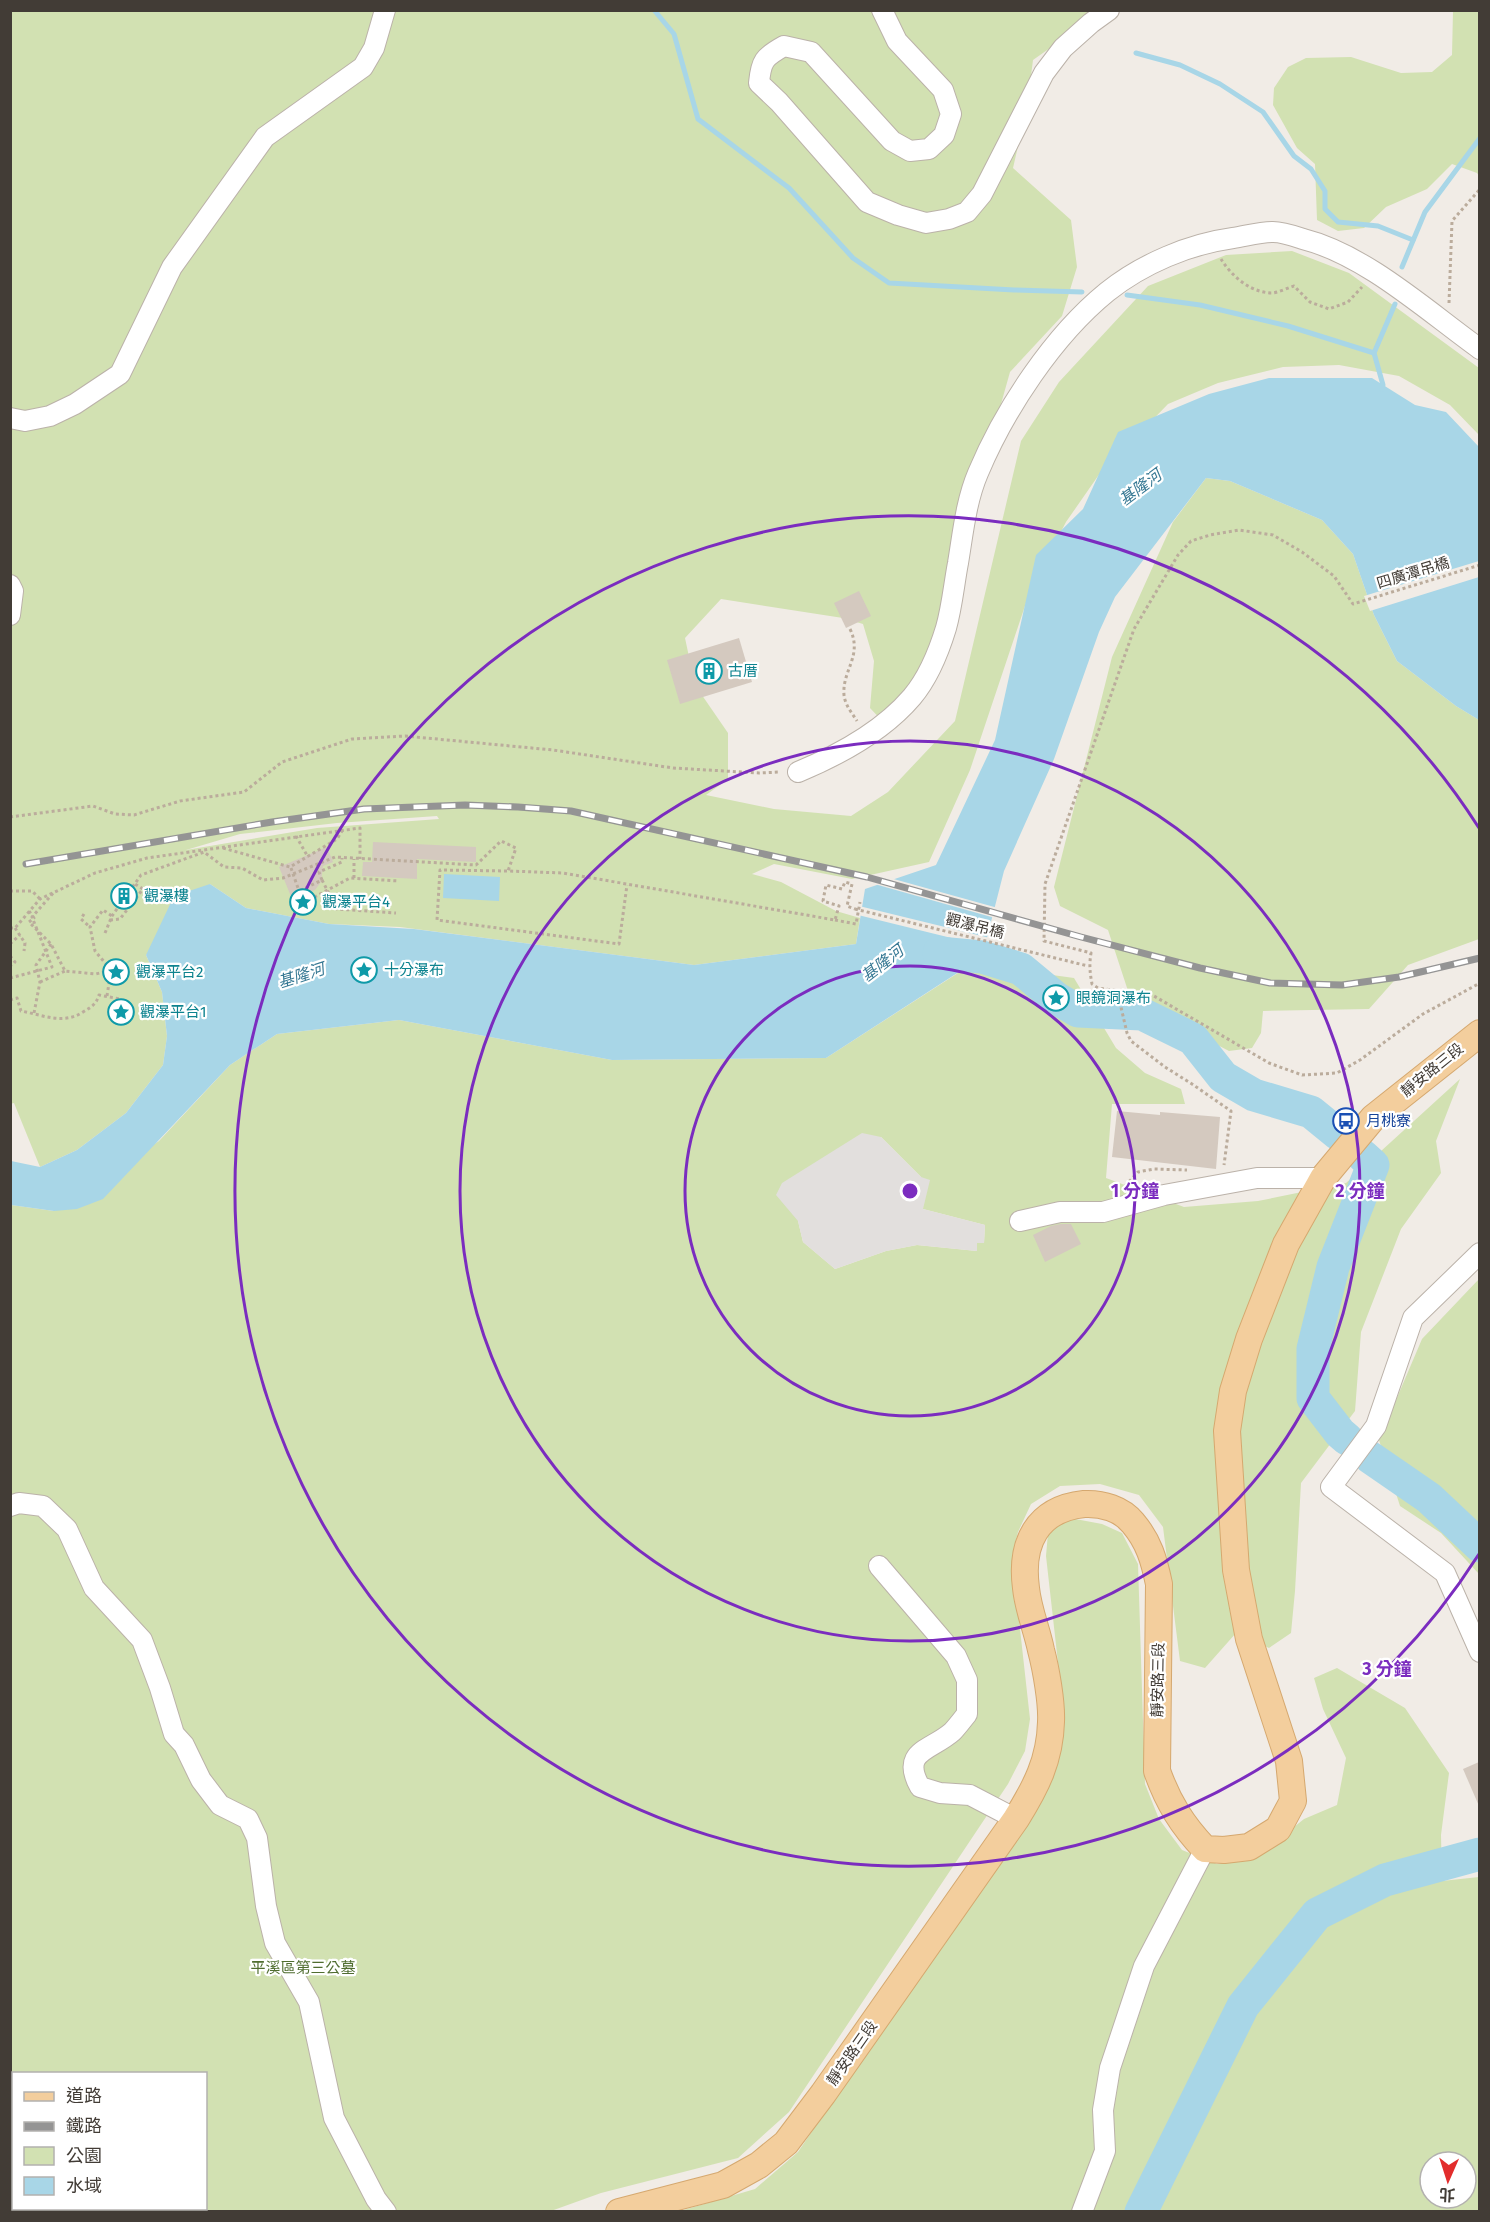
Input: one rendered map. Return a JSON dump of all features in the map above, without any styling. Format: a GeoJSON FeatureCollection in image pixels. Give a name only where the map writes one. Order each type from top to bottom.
{"type":"FeatureCollection","features":[{"type":"Feature","properties":{"kind":"main road","name":"靜安路三段"},"geometry":{"type":"LineString","coordinates":[[619,2211],[723,2185],[759,2165],[786,2143],[823,2094],[1034,1791],[1048,1754],[1052,1720],[1042,1653],[1026,1588],[1027,1550],[1034,1530],[1048,1516],[1068,1506],[1090,1504],[1114,1509],[1126,1514],[1143,1534],[1154,1557],[1159,1584],[1157,1771],[1165,1795],[1186,1830],[1205,1849],[1224,1850],[1249,1847],[1278,1829],[1293,1801],[1289,1761],[1249,1640],[1236,1569],[1227,1431],[1233,1391],[1249,1339],[1286,1244],[1323,1178],[1373,1118],[1479,1033]]}},
{"type":"Feature","properties":{"kind":"street"},"geometry":{"type":"LineString","coordinates":[[10,418],[26,422],[50,416],[75,404],[120,374],[172,267],[265,137],[363,67],[374,48],[385,10]]}},
{"type":"Feature","properties":{"kind":"street"},"geometry":{"type":"LineString","coordinates":[[882,10],[897,41],[943,90],[951,114],[944,135],[929,149],[910,151],[892,141],[811,52],[784,46],[769,54],[761,65],[759,83],[779,102],[867,202],[898,216],[926,223],[949,219],[967,212],[982,194],[1044,73],[1064,48],[1109,10]]}},
{"type":"Feature","properties":{"kind":"street"},"geometry":{"type":"LineString","coordinates":[[798,772],[825,760],[867,735],[913,696],[934,660],[946,627],[966,515],[977,475],[999,429],[1028,381],[1066,333],[1108,291],[1148,265],[1209,241],[1274,232],[1305,239],[1349,255],[1479,349]]}},
{"type":"Feature","properties":{"kind":"street"},"geometry":{"type":"LineString","coordinates":[[10,585],[13,591],[10,615]]}},
{"type":"Feature","properties":{"kind":"street"},"geometry":{"type":"LineString","coordinates":[[1020,1221],[1060,1212],[1102,1212],[1164,1195],[1257,1178],[1323,1178]]}},
{"type":"Feature","properties":{"kind":"street"},"geometry":{"type":"LineString","coordinates":[[1479,1253],[1413,1318],[1376,1426],[1331,1486],[1445,1573],[1479,1652]]}},
{"type":"Feature","properties":{"kind":"street"},"geometry":{"type":"LineString","coordinates":[[10,1506],[19,1503],[43,1506],[67,1529],[94,1588],[142,1640],[174,1734],[184,1745],[201,1780],[220,1805],[248,1819],[257,1838],[266,1906],[275,1943],[309,2002],[334,2118],[376,2199],[386,2211]]}},
{"type":"Feature","properties":{"kind":"street"},"geometry":{"type":"LineString","coordinates":[[879,1566],[956,1656],[967,1680],[967,1714],[952,1732],[921,1750],[913,1763],[914,1777],[920,1787],[970,1795],[1016,1819]]}},
{"type":"Feature","properties":{"kind":"street"},"geometry":{"type":"LineString","coordinates":[[1082,2211],[1105,2151],[1103,2110],[1110,2068],[1144,1966],[1205,1849]]}},
{"type":"Feature","properties":{"kind":"path"},"geometry":{"type":"LineString","coordinates":[[1448,326],[1452,220],[1479,189]]}},
{"type":"Feature","properties":{"kind":"path"},"geometry":{"type":"LineString","coordinates":[[1209,241],[1230,272],[1250,287],[1271,293],[1294,286],[1310,302],[1329,309],[1348,302],[1376,273]]}},
{"type":"Feature","properties":{"kind":"path","name":"四廣潭吊橋"},"geometry":{"type":"LineString","coordinates":[[1088,966],[1091,953],[1044,941],[1045,884],[1134,629],[1178,555],[1191,542],[1210,535],[1239,530],[1274,535],[1334,576],[1353,604],[1479,565]]}},
{"type":"Feature","properties":{"kind":"path"},"geometry":{"type":"LineString","coordinates":[[850,629],[855,639],[855,650],[844,695],[847,706],[867,735]]}},
{"type":"Feature","properties":{"kind":"path"},"geometry":{"type":"LineString","coordinates":[[10,817],[93,806],[115,814],[134,815],[180,801],[244,792],[282,762],[352,739],[405,736],[553,750],[673,768],[759,773],[798,772]]}},
{"type":"Feature","properties":{"kind":"path"},"geometry":{"type":"LineString","coordinates":[[24,951],[25,942],[13,928],[40,899],[95,873],[147,858],[360,828],[360,859]]}},
{"type":"Feature","properties":{"kind":"path"},"geometry":{"type":"LineString","coordinates":[[221,848],[290,867],[337,838],[343,830]]}},
{"type":"Feature","properties":{"kind":"path"},"geometry":{"type":"LineString","coordinates":[[296,836],[308,857]]}},
{"type":"Feature","properties":{"kind":"path"},"geometry":{"type":"LineString","coordinates":[[105,933],[111,918],[141,875],[204,852],[224,867],[242,868],[263,880],[283,878],[335,857],[476,865],[501,841],[516,848],[508,872]]}},
{"type":"Feature","properties":{"kind":"path"},"geometry":{"type":"LineString","coordinates":[[342,858],[342,862],[319,873],[337,909],[396,913]]}},
{"type":"Feature","properties":{"kind":"path"},"geometry":{"type":"LineString","coordinates":[[354,859],[354,878]]}},
{"type":"Feature","properties":{"kind":"path"},"geometry":{"type":"LineString","coordinates":[[290,867],[300,891],[296,893]]}},
{"type":"Feature","properties":{"kind":"path"},"geometry":{"type":"LineString","coordinates":[[627,885],[619,944],[437,920],[440,870],[563,873],[856,924],[860,902]]}},
{"type":"Feature","properties":{"kind":"path"},"geometry":{"type":"LineString","coordinates":[[295,874],[302,890],[296,893]]}},
{"type":"Feature","properties":{"kind":"path"},"geometry":{"type":"LineString","coordinates":[[304,889],[309,900],[350,878],[399,881]]}},
{"type":"Feature","properties":{"kind":"path"},"geometry":{"type":"LineString","coordinates":[[296,893],[322,880]]}},
{"type":"Feature","properties":{"kind":"path","name":"觀瀑吊橋"},"geometry":{"type":"LineString","coordinates":[[836,920],[839,906],[823,901],[826,885],[842,889],[844,882],[852,884],[847,906],[855,909],[1088,966]]}},
{"type":"Feature","properties":{"kind":"path"},"geometry":{"type":"LineString","coordinates":[[90,927],[103,910],[111,918],[120,919],[143,888],[135,884]]}},
{"type":"Feature","properties":{"kind":"path"},"geometry":{"type":"LineString","coordinates":[[10,891],[32,891],[40,899]]}},
{"type":"Feature","properties":{"kind":"path"},"geometry":{"type":"LineString","coordinates":[[10,978],[52,967],[32,917],[54,892]]}},
{"type":"Feature","properties":{"kind":"path"},"geometry":{"type":"LineString","coordinates":[[296,893],[303,902]]}},
{"type":"Feature","properties":{"kind":"path"},"geometry":{"type":"LineString","coordinates":[[29,911],[34,918],[29,922],[51,944],[65,970]]}},
{"type":"Feature","properties":{"kind":"path"},"geometry":{"type":"LineString","coordinates":[[84,914],[81,919],[90,927],[95,951],[111,970],[107,996]]}},
{"type":"Feature","properties":{"kind":"path"},"geometry":{"type":"LineString","coordinates":[[10,944],[20,935]]}},
{"type":"Feature","properties":{"kind":"path"},"geometry":{"type":"LineString","coordinates":[[34,1013],[40,982],[36,965],[51,944]]}},
{"type":"Feature","properties":{"kind":"path"},"geometry":{"type":"LineString","coordinates":[[10,956],[15,962],[10,966]]}},
{"type":"Feature","properties":{"kind":"path"},"geometry":{"type":"LineString","coordinates":[[1088,966],[1092,984],[1098,988],[1154,996],[1269,1063],[1302,1075],[1337,1073],[1360,1060],[1423,1014],[1479,983]]}},
{"type":"Feature","properties":{"kind":"path"},"geometry":{"type":"LineString","coordinates":[[40,982],[65,970],[96,974],[111,970]]}},
{"type":"Feature","properties":{"kind":"path"},"geometry":{"type":"LineString","coordinates":[[1117,990],[1131,1041],[1150,1057],[1231,1112],[1222,1172]]}},
{"type":"Feature","properties":{"kind":"path"},"geometry":{"type":"LineString","coordinates":[[10,1000],[16,998],[21,1011],[59,1020],[75,1017],[96,1004],[99,995],[120,999],[122,1007]]}},
{"type":"Feature","properties":{"kind":"path"},"geometry":{"type":"LineString","coordinates":[[1102,1212],[1138,1172],[1155,1168],[1188,1170]]}},
{"type":"Feature","properties":{"kind":"green space"},"geometry":{"type":"Polygon","coordinates":[[[10,11],[1098,11],[1033,60],[1027,107],[1013,168],[1071,220],[1077,267],[1062,316],[1010,372],[983,468],[960,605],[890,729],[870,708],[874,661],[863,624],[843,618],[721,599],[685,638],[695,685],[728,733],[728,779],[706,795],[774,809],[851,816],[888,792],[955,721],[1021,441],[1059,382],[1148,286],[1226,255],[1292,251],[1349,273],[1479,368],[1479,435],[1450,405],[1399,376],[1339,365],[1283,367],[1218,383],[1168,404],[1098,476],[1066,522],[1030,591],[970,770],[929,862],[852,879],[774,864],[752,874],[781,882],[836,911],[860,918],[856,944],[694,965],[400,927],[329,924],[246,908],[210,884],[146,955],[162,992],[167,1036],[163,1065],[126,1113],[77,1150],[40,1167],[14,1103],[10,1104],[10,11]],[[437,816],[337,823],[240,834],[186,850],[317,828],[439,819],[437,816]]]}},
{"type":"Feature","properties":{"kind":"green space"},"geometry":{"type":"Polygon","coordinates":[[[1453,11],[1479,11],[1479,176],[1477,173],[1452,164],[1427,189],[1386,207],[1364,228],[1338,231],[1317,220],[1315,164],[1297,148],[1273,105],[1274,88],[1288,67],[1306,58],[1351,57],[1401,73],[1432,72],[1452,55],[1453,11]]]}},
{"type":"Feature","properties":{"kind":"green space"},"geometry":{"type":"Polygon","coordinates":[[[1206,478],[1230,481],[1322,520],[1353,554],[1374,615],[1397,661],[1456,706],[1479,720],[1479,939],[1408,965],[1369,1009],[1263,1011],[1261,1033],[1252,1048],[1229,1051],[1131,1000],[1108,930],[1060,906],[1054,887],[1112,657],[1173,522],[1206,478]]]}},
{"type":"Feature","properties":{"kind":"green space","name":"平溪區第三公墓"},"geometry":{"type":"Polygon","coordinates":[[[972,964],[1074,978],[1116,1048],[1145,1073],[1181,1089],[1185,1104],[1112,1104],[1106,1178],[1184,1207],[1258,1201],[1346,1183],[1460,1079],[1436,1141],[1441,1173],[1401,1229],[1361,1332],[1355,1411],[1301,1483],[1291,1633],[1269,1648],[1236,1633],[1205,1668],[1180,1661],[1163,1527],[1139,1495],[1100,1484],[1060,1486],[1031,1504],[1018,1532],[1012,1557],[1030,1719],[1025,1751],[1008,1784],[789,2112],[738,2158],[601,2193],[551,2211],[11,2212],[11,1205],[54,1211],[159,1141],[230,1065],[277,1034],[399,1020],[612,1060],[826,1058],[972,964]],[[881,1137],[798,1221],[803,1242],[835,1269],[886,1251],[917,1245],[977,1251],[976,1243],[984,1243],[985,1225],[923,1209],[921,1177],[881,1137]]]}},
{"type":"Feature","properties":{"kind":"green space"},"geometry":{"type":"Polygon","coordinates":[[[1479,1279],[1479,1574],[1441,1533],[1400,1506],[1379,1440],[1422,1339],[1479,1279]]]}},
{"type":"Feature","properties":{"kind":"green space"},"geometry":{"type":"Polygon","coordinates":[[[1070,1518],[1102,1524],[1122,1533],[1138,1564],[1145,1784],[1159,1819],[1182,1850],[1217,1864],[1259,1855],[1304,1819],[1337,1805],[1346,1758],[1323,1709],[1314,1678],[1337,1668],[1405,1708],[1449,1773],[1441,1835],[1442,1881],[1479,1877],[1479,2211],[677,2212],[755,2189],[798,2152],[1039,1797],[1063,1707],[1046,1556],[1048,1533],[1070,1518]]]}},
{"type":"Feature","properties":{"kind":"shaded area"},"geometry":{"type":"Polygon","coordinates":[[[862,1133],[881,1137],[921,1177],[930,1180],[923,1209],[985,1225],[984,1243],[977,1243],[977,1251],[917,1245],[886,1251],[835,1269],[803,1242],[798,1221],[776,1195],[782,1183],[862,1133]]]}},
{"type":"Feature","properties":{"kind":"water","name":"基隆河"},"geometry":{"type":"Polygon","coordinates":[[[1269,378],[1372,378],[1415,405],[1446,412],[1479,447],[1479,720],[1456,706],[1397,661],[1374,615],[1353,554],[1322,520],[1230,481],[1206,478],[1115,597],[1099,632],[1054,759],[1004,871],[982,957],[826,1058],[612,1060],[399,1020],[277,1034],[230,1065],[103,1199],[77,1209],[54,1211],[11,1205],[11,1161],[40,1167],[77,1150],[126,1113],[163,1065],[167,1036],[162,992],[146,955],[174,896],[210,884],[246,908],[329,924],[414,929],[694,965],[856,944],[865,889],[936,865],[995,740],[1036,555],[1083,509],[1118,432],[1209,394],[1269,378]]]}},
{"type":"Feature","properties":{"kind":"water"},"geometry":{"type":"Polygon","coordinates":[[[444,874],[500,877],[499,901],[443,898],[444,874]]]}},
{"type":"Feature","properties":{"kind":"pier"},"geometry":{"type":"Polygon","coordinates":[[[1479,561],[1479,577],[1370,611],[1364,596],[1479,561]]]}},
{"type":"Feature","properties":{"kind":"pier"},"geometry":{"type":"Polygon","coordinates":[[[890,878],[998,908],[995,918],[871,883],[890,878]]]}},
{"type":"Feature","properties":{"kind":"pier"},"geometry":{"type":"Polygon","coordinates":[[[859,906],[990,938],[988,947],[858,915],[859,906]]]}},
{"type":"Feature","properties":{"kind":"building"},"geometry":{"type":"Polygon","coordinates":[[[859,591],[871,616],[846,628],[834,603],[859,591]]]}},
{"type":"Feature","properties":{"kind":"building","name":"古厝"},"geometry":{"type":"Polygon","coordinates":[[[739,638],[752,682],[680,704],[667,660],[739,638]]]}},
{"type":"Feature","properties":{"kind":"building"},"geometry":{"type":"Polygon","coordinates":[[[373,842],[476,847],[476,862],[417,859],[417,879],[362,876],[363,862],[372,862],[373,842]]]}},
{"type":"Feature","properties":{"kind":"building"},"geometry":{"type":"Polygon","coordinates":[[[327,847],[333,862],[323,866],[321,882],[315,890],[292,899],[279,867],[327,847]]]}},
{"type":"Feature","properties":{"kind":"building"},"geometry":{"type":"Polygon","coordinates":[[[1117,1111],[1220,1117],[1216,1169],[1112,1157],[1117,1111]]]}},
{"type":"Feature","properties":{"kind":"building"},"geometry":{"type":"Polygon","coordinates":[[[1061,1224],[1071,1224],[1081,1244],[1045,1262],[1033,1235],[1061,1224]]]}},
{"type":"Feature","properties":{"kind":"building"},"geometry":{"type":"Polygon","coordinates":[[[1479,1762],[1479,1806],[1463,1769],[1479,1762]]]}},
{"type":"Feature","properties":{"kind":"waterway"},"geometry":{"type":"LineString","coordinates":[[654,10],[674,34],[698,119],[789,188],[853,258],[889,283],[1082,292]]}},
{"type":"Feature","properties":{"kind":"waterway"},"geometry":{"type":"LineString","coordinates":[[1136,53],[1180,65],[1220,84],[1263,112],[1294,156],[1311,169],[1325,191],[1325,209],[1338,222],[1378,226],[1413,240]]}},
{"type":"Feature","properties":{"kind":"waterway"},"geometry":{"type":"LineString","coordinates":[[1402,267],[1425,212],[1480,138]]}},
{"type":"Feature","properties":{"kind":"waterway"},"geometry":{"type":"LineString","coordinates":[[1127,295],[1200,305],[1288,326],[1374,353]]}},
{"type":"Feature","properties":{"kind":"waterway"},"geometry":{"type":"LineString","coordinates":[[1382,389],[1383,385],[1374,353],[1395,304]]}},
{"type":"Feature","properties":{"kind":"waterway"},"geometry":{"type":"LineString","coordinates":[[939,953],[982,957],[1021,969],[1056,998],[1078,1011],[1142,1014],[1193,1039],[1223,1077],[1254,1095],[1311,1112],[1338,1134]]}},
{"type":"Feature","properties":{"kind":"waterway"},"geometry":{"type":"LineString","coordinates":[[1347,1439],[1313,1398],[1313,1349],[1333,1267],[1373,1165],[1363,1156]]}},
{"type":"Feature","properties":{"kind":"waterway"},"geometry":{"type":"LineString","coordinates":[[1371,1458],[1429,1498],[1480,1546]]}},
{"type":"Feature","properties":{"kind":"waterway"},"geometry":{"type":"LineString","coordinates":[[1141,2212],[1243,2006],[1317,1914],[1385,1880],[1480,1854]]}},
{"type":"Feature","properties":{"kind":"railway"},"geometry":{"type":"LineString","coordinates":[[26,864],[272,822],[364,809],[465,805],[518,807],[571,811],[867,877],[1081,937],[1200,968],[1270,983],[1342,985],[1399,977],[1480,958]]}},
{"type":"Feature","properties":{"kind":"place","name":"古厝"},"geometry":{"type":"Point","coordinates":[709,671]}},
{"type":"Feature","properties":{"kind":"place","name":"觀瀑樓"},"geometry":{"type":"Point","coordinates":[124,896]}},
{"type":"Feature","properties":{"kind":"place","name":"觀瀑平台4"},"geometry":{"type":"Point","coordinates":[303,902]}},
{"type":"Feature","properties":{"kind":"place","name":"十分瀑布"},"geometry":{"type":"Point","coordinates":[364,970]}},
{"type":"Feature","properties":{"kind":"place","name":"觀瀑平台2"},"geometry":{"type":"Point","coordinates":[116,972]}},
{"type":"Feature","properties":{"kind":"place","name":"眼鏡洞瀑布"},"geometry":{"type":"Point","coordinates":[1056,998]}},
{"type":"Feature","properties":{"kind":"place","name":"觀瀑平台1"},"geometry":{"type":"Point","coordinates":[121,1012]}},
{"type":"Feature","properties":{"kind":"place","name":"月桃寮"},"geometry":{"type":"Point","coordinates":[1346,1121]}}]}
